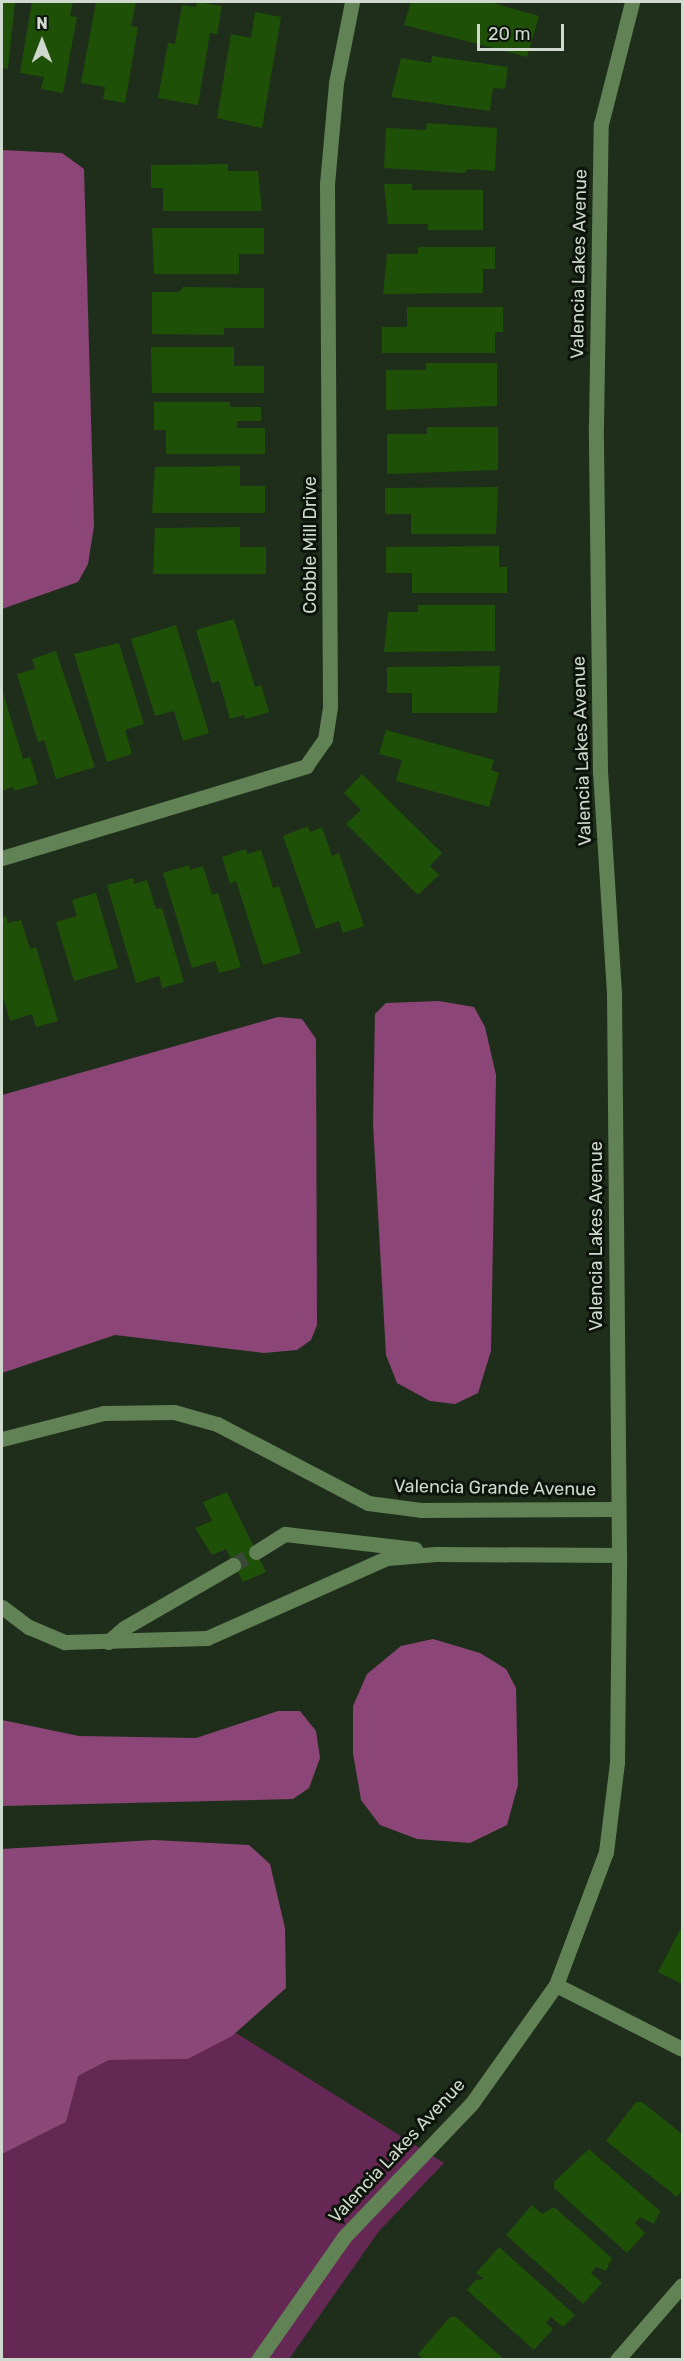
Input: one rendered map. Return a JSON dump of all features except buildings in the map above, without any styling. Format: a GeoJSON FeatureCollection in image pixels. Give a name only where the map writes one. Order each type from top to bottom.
{"type":"FeatureCollection","features":[{"type":"Feature","properties":{"kind":"street","name":"Cobble Mill Drive"},"geometry":{"type":"LineString","coordinates":[[2,858],[306,766],[325,739],[330,706],[327,184],[336,83],[352,2]]}},
{"type":"Feature","properties":{"kind":"street","name":"Valencia Lakes Avenue"},"geometry":{"type":"LineString","coordinates":[[258,2360],[344,2237],[472,2103],[556,1985],[606,1852],[617,1763],[619,1555],[614,993],[600,773],[596,426],[601,124],[632,2]]}},
{"type":"Feature","properties":{"kind":"street","name":"Valencia Grande Avenue"},"geometry":{"type":"LineString","coordinates":[[2,1439],[104,1413],[174,1412],[217,1424],[368,1503],[421,1510],[617,1509]]}},
{"type":"Feature","properties":{"kind":"street"},"geometry":{"type":"LineString","coordinates":[[256,1552],[285,1534],[457,1554]]}},
{"type":"Feature","properties":{"kind":"street"},"geometry":{"type":"LineString","coordinates":[[2,1607],[29,1627],[65,1642],[207,1638],[387,1558],[457,1554],[619,1555]]}},
{"type":"Feature","properties":{"kind":"street"},"geometry":{"type":"LineString","coordinates":[[108,1642],[124,1628],[233,1565]]}},
{"type":"Feature","properties":{"kind":"street"},"geometry":{"type":"LineString","coordinates":[[556,1985],[682,2049]]}},
{"type":"Feature","properties":{"kind":"street"},"geometry":{"type":"LineString","coordinates":[[617,2360],[682,2285]]}},
{"type":"Feature","properties":{"kind":"shaded area"},"geometry":{"type":"Polygon","coordinates":[[[2,150],[62,153],[84,169],[94,526],[88,564],[78,582],[2,609],[2,150]]]}},
{"type":"Feature","properties":{"kind":"shaded area"},"geometry":{"type":"Polygon","coordinates":[[[439,1001],[474,1007],[485,1027],[496,1075],[491,1351],[478,1393],[455,1404],[430,1401],[397,1383],[386,1355],[373,1124],[375,1014],[386,1003],[439,1001]]]}},
{"type":"Feature","properties":{"kind":"shaded area"},"geometry":{"type":"Polygon","coordinates":[[[278,1017],[302,1019],[316,1039],[317,1325],[311,1340],[297,1350],[264,1353],[115,1335],[2,1373],[2,1095],[278,1017]]]}},
{"type":"Feature","properties":{"kind":"shaded area"},"geometry":{"type":"Polygon","coordinates":[[[433,1639],[480,1653],[506,1669],[516,1688],[518,1785],[507,1825],[470,1843],[417,1839],[380,1825],[361,1800],[353,1754],[353,1706],[367,1674],[401,1646],[433,1639]]]}},
{"type":"Feature","properties":{"kind":"shaded area"},"geometry":{"type":"Polygon","coordinates":[[[278,1711],[300,1711],[316,1731],[320,1758],[309,1788],[293,1799],[2,1806],[2,1720],[79,1736],[196,1738],[278,1711]]]}},
{"type":"Feature","properties":{"kind":"shaded area"},"geometry":{"type":"Polygon","coordinates":[[[154,1840],[249,1845],[270,1864],[285,1928],[286,1988],[232,2036],[188,2059],[109,2060],[78,2076],[66,2122],[2,2154],[2,1849],[154,1840]]]}},
{"type":"Feature","properties":{"kind":"shaded area"},"geometry":{"type":"Polygon","coordinates":[[[236,2033],[444,2163],[379,2231],[289,2359],[2,2360],[2,2154],[66,2122],[77,2076],[109,2060],[188,2059],[236,2033]]]}},
{"type":"Feature","properties":{"kind":"tunnel"},"geometry":{"type":"LineString","coordinates":[[233,1565],[256,1552]]}}]}
